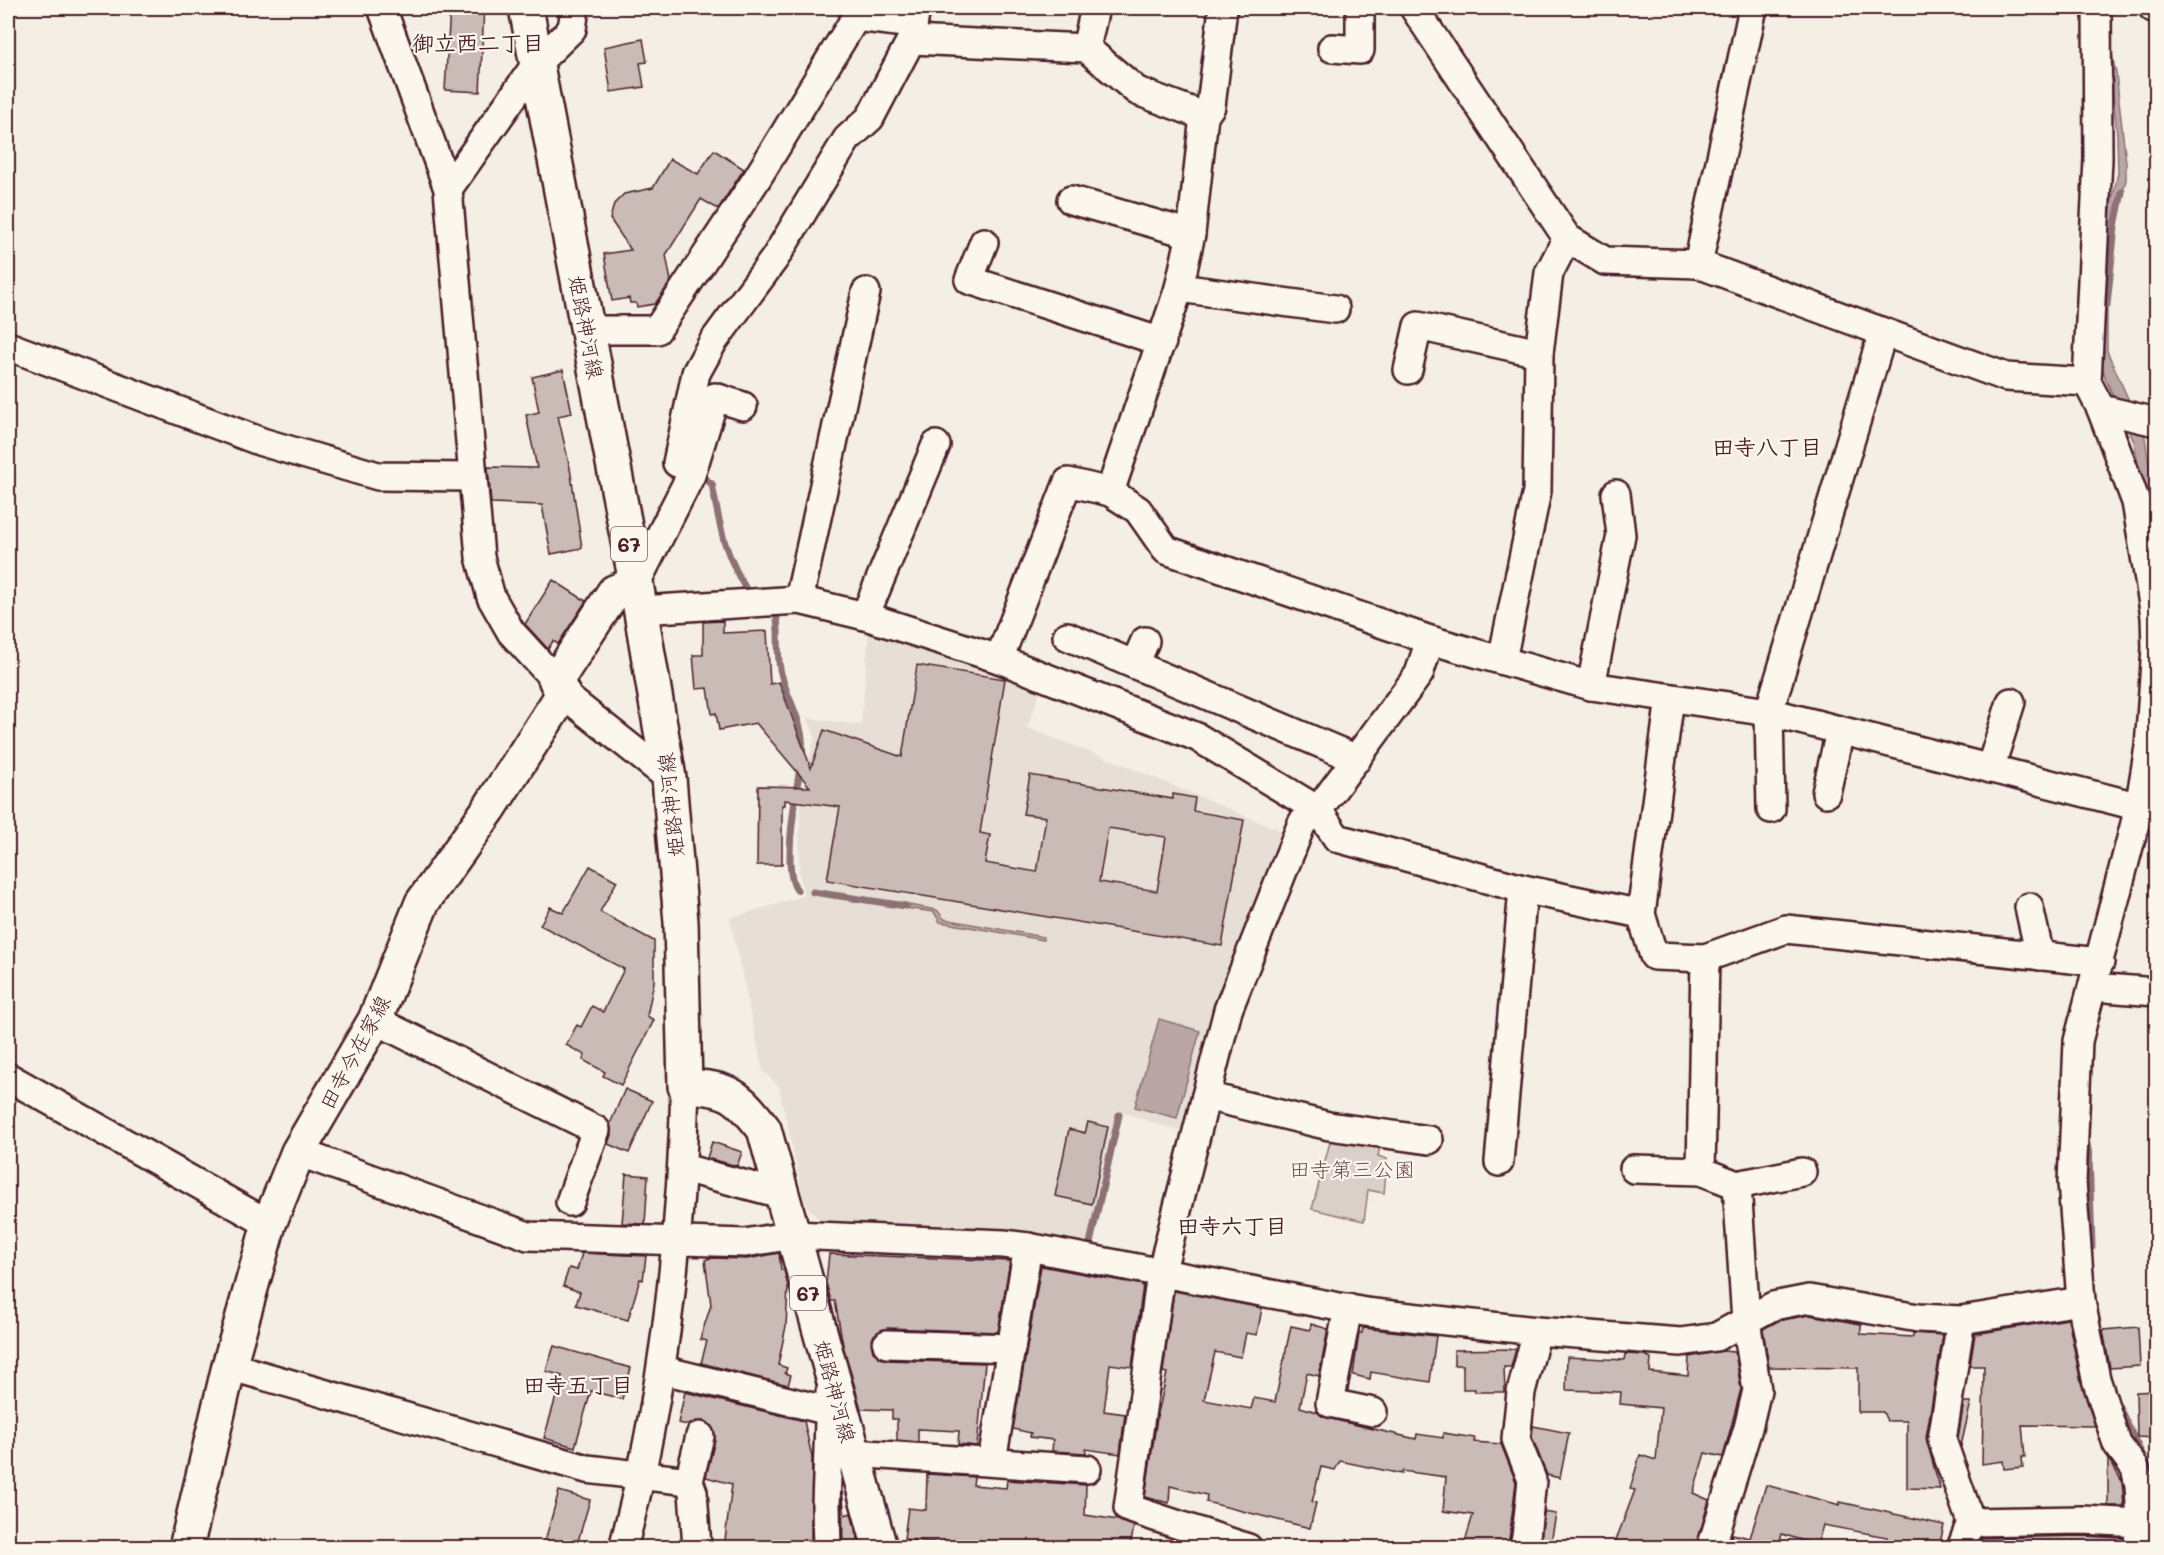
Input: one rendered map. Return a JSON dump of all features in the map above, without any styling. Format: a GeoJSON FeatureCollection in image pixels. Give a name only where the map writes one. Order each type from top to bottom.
{"type":"FeatureCollection","features":[{"type":"Feature","properties":{"kind":"main road","name":"姫路神河線"},"geometry":{"type":"LineString","coordinates":[[526,8],[639,596],[669,778],[681,922],[686,1086],[717,1088],[735,1096],[764,1129],[880,1548]]}},
{"type":"Feature","properties":{"kind":"main road","name":"田寺今在家線"},"geometry":{"type":"LineString","coordinates":[[186,1548],[229,1366],[269,1224],[298,1152],[375,1020],[422,903],[489,809],[614,592],[639,596]]}},
{"type":"Feature","properties":{"kind":"street"},"geometry":{"type":"LineString","coordinates":[[382,8],[448,189],[471,477],[480,556],[491,597],[511,632],[559,687],[669,778]]}},
{"type":"Feature","properties":{"kind":"street"},"geometry":{"type":"LineString","coordinates":[[448,189],[537,63],[572,29],[575,8]]}},
{"type":"Feature","properties":{"kind":"street"},"geometry":{"type":"LineString","coordinates":[[1086,48],[1095,8]]}},
{"type":"Feature","properties":{"kind":"street"},"geometry":{"type":"LineString","coordinates":[[1110,492],[1179,288],[1191,234],[1204,116],[1211,106],[1223,8]]}},
{"type":"Feature","properties":{"kind":"street"},"geometry":{"type":"LineString","coordinates":[[1332,48],[1360,50],[1360,8]]}},
{"type":"Feature","properties":{"kind":"street"},"geometry":{"type":"LineString","coordinates":[[1414,8],[1567,238],[1605,261],[1698,264],[2007,377],[2087,382]]}},
{"type":"Feature","properties":{"kind":"street"},"geometry":{"type":"LineString","coordinates":[[1698,264],[1753,8]]}},
{"type":"Feature","properties":{"kind":"street"},"geometry":{"type":"LineString","coordinates":[[1971,1522],[2082,1520],[2143,1539],[2135,1468],[2117,1444],[2099,1390],[2081,1301],[2072,1182],[2078,1041],[2101,980],[2150,810],[2149,747],[2154,707],[2156,648],[2154,616],[2136,502],[2101,409],[2087,382],[2098,159],[2097,8]]}},
{"type":"Feature","properties":{"kind":"street"},"geometry":{"type":"LineString","coordinates":[[587,330],[657,330],[756,180],[855,17],[1086,48],[1137,91],[1204,116]]}},
{"type":"Feature","properties":{"kind":"street"},"geometry":{"type":"LineString","coordinates":[[677,463],[696,374],[713,342],[775,258],[847,139],[870,118],[913,24]]}},
{"type":"Feature","properties":{"kind":"street"},"geometry":{"type":"LineString","coordinates":[[1071,200],[1191,234]]}},
{"type":"Feature","properties":{"kind":"street"},"geometry":{"type":"LineString","coordinates":[[1502,660],[1538,491],[1539,352],[1549,273],[1567,238]]}},
{"type":"Feature","properties":{"kind":"street"},"geometry":{"type":"LineString","coordinates":[[984,242],[969,280],[1162,342]]}},
{"type":"Feature","properties":{"kind":"street"},"geometry":{"type":"LineString","coordinates":[[1179,288],[1335,309]]}},
{"type":"Feature","properties":{"kind":"street"},"geometry":{"type":"LineString","coordinates":[[799,600],[866,292]]}},
{"type":"Feature","properties":{"kind":"street"},"geometry":{"type":"LineString","coordinates":[[1408,370],[1418,326],[1539,352]]}},
{"type":"Feature","properties":{"kind":"street"},"geometry":{"type":"LineString","coordinates":[[1772,809],[1769,712],[1883,332]]}},
{"type":"Feature","properties":{"kind":"street"},"geometry":{"type":"LineString","coordinates":[[8,345],[262,442],[378,476],[471,477]]}},
{"type":"Feature","properties":{"kind":"street"},"geometry":{"type":"LineString","coordinates":[[743,406],[715,397],[691,476],[639,596],[799,600],[866,616],[999,659],[1197,736],[1318,810],[1337,838],[1523,889],[1641,914]]}},
{"type":"Feature","properties":{"kind":"street"},"geometry":{"type":"LineString","coordinates":[[2101,409],[2149,420]]}},
{"type":"Feature","properties":{"kind":"street"},"geometry":{"type":"LineString","coordinates":[[866,616],[936,445]]}},
{"type":"Feature","properties":{"kind":"street"},"geometry":{"type":"LineString","coordinates":[[999,659],[1068,482],[1110,492],[1137,510],[1166,550],[1430,640],[1591,686],[1769,712],[2150,810]]}},
{"type":"Feature","properties":{"kind":"street"},"geometry":{"type":"LineString","coordinates":[[1591,686],[1633,537],[1616,494]]}},
{"type":"Feature","properties":{"kind":"street"},"geometry":{"type":"LineString","coordinates":[[1066,636],[1140,653],[1254,701],[1358,759]]}},
{"type":"Feature","properties":{"kind":"street"},"geometry":{"type":"LineString","coordinates":[[1248,1548],[1128,1508],[1161,1274],[1233,999],[1302,823],[1318,810],[1419,674],[1430,640]]}},
{"type":"Feature","properties":{"kind":"street"},"geometry":{"type":"LineString","coordinates":[[1670,698],[1641,914],[1654,956],[1705,958],[1786,929],[2040,956],[2101,980],[2157,992]]}},
{"type":"Feature","properties":{"kind":"street"},"geometry":{"type":"LineString","coordinates":[[1990,770],[2011,702]]}},
{"type":"Feature","properties":{"kind":"street"},"geometry":{"type":"LineString","coordinates":[[1826,793],[1840,731]]}},
{"type":"Feature","properties":{"kind":"street"},"geometry":{"type":"LineString","coordinates":[[1499,1162],[1523,889]]}},
{"type":"Feature","properties":{"kind":"street"},"geometry":{"type":"LineString","coordinates":[[2029,907],[2040,956]]}},
{"type":"Feature","properties":{"kind":"street"},"geometry":{"type":"LineString","coordinates":[[1701,1171],[1705,958]]}},
{"type":"Feature","properties":{"kind":"street"},"geometry":{"type":"LineString","coordinates":[[375,1020],[596,1130],[570,1202]]}},
{"type":"Feature","properties":{"kind":"street"},"geometry":{"type":"LineString","coordinates":[[8,1077],[269,1224]]}},
{"type":"Feature","properties":{"kind":"street"},"geometry":{"type":"LineString","coordinates":[[623,1548],[663,1370],[678,1241],[686,1086]]}},
{"type":"Feature","properties":{"kind":"street"},"geometry":{"type":"LineString","coordinates":[[1206,1096],[1329,1126],[1429,1140]]}},
{"type":"Feature","properties":{"kind":"street"},"geometry":{"type":"LineString","coordinates":[[298,1152],[528,1236],[745,1244],[793,1235],[1028,1247],[1348,1308],[1538,1331],[1681,1342],[1716,1337],[1773,1306],[1809,1299],[1918,1318],[1961,1320],[2081,1301]]}},
{"type":"Feature","properties":{"kind":"street"},"geometry":{"type":"LineString","coordinates":[[683,1168],[781,1194]]}},
{"type":"Feature","properties":{"kind":"street"},"geometry":{"type":"LineString","coordinates":[[1634,1169],[1701,1171],[1737,1185],[1802,1172]]}},
{"type":"Feature","properties":{"kind":"street"},"geometry":{"type":"LineString","coordinates":[[1711,1548],[1748,1428],[1757,1390],[1746,1321],[1737,1185]]}},
{"type":"Feature","properties":{"kind":"street"},"geometry":{"type":"LineString","coordinates":[[992,1461],[1028,1247]]}},
{"type":"Feature","properties":{"kind":"street"},"geometry":{"type":"LineString","coordinates":[[1348,1308],[1330,1403],[1373,1412]]}},
{"type":"Feature","properties":{"kind":"street"},"geometry":{"type":"LineString","coordinates":[[1961,1320],[1942,1440],[1971,1522],[1961,1548]]}},
{"type":"Feature","properties":{"kind":"street"},"geometry":{"type":"LineString","coordinates":[[1523,1548],[1532,1480],[1516,1438],[1521,1392],[1538,1331]]}},
{"type":"Feature","properties":{"kind":"street"},"geometry":{"type":"LineString","coordinates":[[886,1344],[1011,1348]]}},
{"type":"Feature","properties":{"kind":"street"},"geometry":{"type":"LineString","coordinates":[[229,1366],[587,1469],[689,1481]]}},
{"type":"Feature","properties":{"kind":"street"},"geometry":{"type":"LineString","coordinates":[[663,1370],[829,1411]]}},
{"type":"Feature","properties":{"kind":"street"},"geometry":{"type":"LineString","coordinates":[[827,1548],[829,1411],[832,1377]]}},
{"type":"Feature","properties":{"kind":"street"},"geometry":{"type":"LineString","coordinates":[[697,1547],[693,1492],[689,1481],[699,1436]]}},
{"type":"Feature","properties":{"kind":"street"},"geometry":{"type":"LineString","coordinates":[[853,1453],[1087,1469]]}},
{"type":"Feature","properties":{"kind":"shaded area"},"geometry":{"type":"Polygon","coordinates":[[[2107,32],[2116,73],[2126,180],[2113,230],[2107,280],[2107,351],[2145,437],[2156,514],[2156,562],[2134,442],[2106,380],[2100,360],[2108,218],[2118,173],[2117,135],[2107,32]]]}},
{"type":"Feature","properties":{"kind":"shaded area"},"geometry":{"type":"Polygon","coordinates":[[[869,628],[1042,687],[1027,728],[1122,764],[1284,832],[1259,891],[1185,1133],[1118,1111],[1085,1249],[826,1227],[805,1204],[779,1087],[763,1071],[730,918],[804,896],[799,872],[800,813],[806,769],[815,736],[807,718],[861,725],[869,628]]]}},
{"type":"Feature","properties":{"kind":"shaded area"},"geometry":{"type":"Polygon","coordinates":[[[897,903],[937,910],[944,919],[1043,937],[1043,940],[940,922],[934,912],[897,907],[897,903]]]}},
{"type":"Feature","properties":{"kind":"shaded area"},"geometry":{"type":"Polygon","coordinates":[[[1159,1019],[1200,1031],[1177,1118],[1135,1107],[1159,1019]]]}},
{"type":"Feature","properties":{"kind":"green space","name":"田寺第三公園"},"geometry":{"type":"Polygon","coordinates":[[[1333,1131],[1381,1140],[1378,1156],[1387,1159],[1384,1193],[1368,1190],[1364,1221],[1312,1209],[1333,1131]]]}},
{"type":"Feature","properties":{"kind":"building"},"geometry":{"type":"Polygon","coordinates":[[[450,8],[484,8],[480,92],[445,90],[450,8]]]}},
{"type":"Feature","properties":{"kind":"building"},"geometry":{"type":"Polygon","coordinates":[[[643,39],[647,62],[640,63],[644,87],[611,92],[604,47],[643,39]]]}},
{"type":"Feature","properties":{"kind":"building"},"geometry":{"type":"Polygon","coordinates":[[[714,150],[744,169],[718,209],[701,199],[666,255],[671,281],[655,304],[637,307],[636,303],[630,303],[629,298],[612,301],[604,254],[631,250],[610,219],[614,204],[624,194],[653,188],[670,159],[698,174],[714,150]]]}},
{"type":"Feature","properties":{"kind":"building"},"geometry":{"type":"Polygon","coordinates":[[[563,370],[572,413],[558,416],[570,468],[582,548],[551,554],[542,505],[491,503],[488,467],[537,468],[526,415],[539,412],[532,377],[563,370]]]}},
{"type":"Feature","properties":{"kind":"building"},"geometry":{"type":"Polygon","coordinates":[[[553,580],[586,601],[558,644],[553,641],[548,649],[525,624],[553,580]]]}},
{"type":"Feature","properties":{"kind":"building"},"geometry":{"type":"Polygon","coordinates":[[[723,621],[723,633],[767,631],[770,684],[779,682],[811,768],[824,730],[902,757],[917,665],[1005,679],[980,833],[990,835],[985,863],[1037,872],[1046,817],[1023,814],[1030,775],[1173,799],[1173,794],[1195,798],[1193,811],[1244,820],[1222,946],[827,880],[840,807],[785,800],[785,805],[782,805],[782,865],[757,865],[758,786],[810,787],[756,723],[719,730],[716,713],[712,714],[708,688],[696,689],[693,655],[703,655],[703,622],[723,621]],[[1108,828],[1099,882],[1157,891],[1166,837],[1108,828]]]}},
{"type":"Feature","properties":{"kind":"building"},"geometry":{"type":"Polygon","coordinates":[[[590,866],[617,881],[600,912],[654,941],[654,982],[647,1016],[654,1020],[621,1085],[603,1076],[605,1072],[583,1060],[585,1055],[566,1045],[577,1025],[581,1027],[592,1006],[603,1012],[624,969],[540,925],[550,907],[563,913],[590,866]]]}},
{"type":"Feature","properties":{"kind":"building"},"geometry":{"type":"Polygon","coordinates":[[[625,1089],[652,1101],[629,1153],[608,1144],[611,1135],[610,1124],[625,1089]]]}},
{"type":"Feature","properties":{"kind":"building"},"geometry":{"type":"Polygon","coordinates":[[[1088,1122],[1108,1127],[1092,1204],[1055,1196],[1069,1129],[1085,1133],[1088,1122]]]}},
{"type":"Feature","properties":{"kind":"building"},"geometry":{"type":"Polygon","coordinates":[[[712,1142],[742,1152],[737,1166],[707,1158],[712,1142]]]}},
{"type":"Feature","properties":{"kind":"building"},"geometry":{"type":"Polygon","coordinates":[[[626,1174],[648,1176],[645,1224],[622,1223],[626,1174]]]}},
{"type":"Feature","properties":{"kind":"building"},"geometry":{"type":"Polygon","coordinates":[[[582,1253],[646,1256],[643,1280],[640,1279],[628,1320],[576,1305],[580,1292],[563,1286],[569,1268],[577,1270],[582,1253]]]}},
{"type":"Feature","properties":{"kind":"building"},"geometry":{"type":"Polygon","coordinates":[[[779,1253],[781,1270],[784,1270],[788,1286],[786,1326],[778,1365],[787,1368],[785,1373],[791,1375],[788,1385],[701,1363],[707,1341],[700,1339],[711,1305],[705,1260],[710,1258],[747,1259],[779,1253]]]}},
{"type":"Feature","properties":{"kind":"building"},"geometry":{"type":"Polygon","coordinates":[[[829,1254],[1010,1261],[998,1332],[887,1328],[874,1335],[871,1343],[873,1352],[886,1360],[985,1363],[977,1446],[958,1444],[959,1431],[918,1429],[918,1442],[897,1440],[897,1419],[892,1419],[892,1410],[861,1409],[843,1345],[835,1301],[831,1301],[826,1283],[829,1254]]]}},
{"type":"Feature","properties":{"kind":"building"},"geometry":{"type":"Polygon","coordinates":[[[1041,1266],[1143,1285],[1132,1367],[1110,1364],[1104,1411],[1125,1414],[1120,1454],[1086,1449],[1086,1453],[1052,1451],[1053,1440],[1030,1437],[1031,1433],[1013,1429],[1041,1266]]]}},
{"type":"Feature","properties":{"kind":"building"},"geometry":{"type":"Polygon","coordinates":[[[1174,1291],[1262,1308],[1257,1335],[1246,1333],[1241,1357],[1215,1352],[1204,1400],[1251,1409],[1254,1398],[1275,1402],[1291,1326],[1310,1330],[1311,1324],[1328,1329],[1319,1376],[1307,1373],[1300,1407],[1327,1418],[1416,1439],[1417,1434],[1443,1438],[1443,1433],[1475,1438],[1474,1442],[1501,1444],[1516,1482],[1508,1548],[1463,1548],[1473,1515],[1443,1511],[1446,1477],[1402,1471],[1402,1474],[1340,1461],[1335,1470],[1321,1467],[1312,1502],[1316,1503],[1310,1528],[1206,1502],[1207,1495],[1170,1486],[1169,1503],[1145,1497],[1157,1418],[1167,1373],[1163,1372],[1174,1291]]]}},
{"type":"Feature","properties":{"kind":"building"},"geometry":{"type":"Polygon","coordinates":[[[1809,1315],[1861,1324],[1861,1334],[1913,1337],[1913,1333],[1943,1335],[1926,1438],[1940,1489],[1907,1488],[1907,1421],[1887,1421],[1883,1412],[1858,1412],[1858,1368],[1769,1367],[1763,1329],[1778,1321],[1809,1315]]]}},
{"type":"Feature","properties":{"kind":"building"},"geometry":{"type":"Polygon","coordinates":[[[2068,1319],[2081,1382],[2095,1426],[2022,1425],[2025,1457],[2022,1457],[2023,1467],[2004,1469],[2003,1461],[1982,1464],[1984,1366],[1970,1366],[1975,1334],[2068,1319]]]}},
{"type":"Feature","properties":{"kind":"building"},"geometry":{"type":"Polygon","coordinates":[[[2138,1327],[2140,1366],[2110,1368],[2103,1330],[2138,1327]]]}},
{"type":"Feature","properties":{"kind":"building"},"geometry":{"type":"Polygon","coordinates":[[[1363,1328],[1436,1336],[1430,1382],[1371,1372],[1370,1379],[1353,1375],[1359,1333],[1362,1333],[1363,1328]]]}},
{"type":"Feature","properties":{"kind":"building"},"geometry":{"type":"Polygon","coordinates":[[[554,1346],[631,1368],[622,1399],[591,1391],[575,1447],[544,1438],[562,1376],[546,1371],[554,1346]]]}},
{"type":"Feature","properties":{"kind":"building"},"geometry":{"type":"Polygon","coordinates":[[[1516,1349],[1511,1367],[1504,1367],[1505,1392],[1475,1392],[1475,1389],[1463,1389],[1463,1365],[1454,1365],[1454,1350],[1516,1349]]]}},
{"type":"Feature","properties":{"kind":"building"},"geometry":{"type":"Polygon","coordinates":[[[1722,1351],[1735,1352],[1741,1389],[1723,1457],[1705,1453],[1693,1493],[1709,1500],[1696,1548],[1613,1548],[1635,1490],[1630,1489],[1640,1455],[1656,1460],[1661,1408],[1620,1404],[1621,1392],[1566,1390],[1567,1357],[1624,1360],[1625,1354],[1645,1355],[1651,1358],[1650,1372],[1688,1376],[1689,1357],[1722,1351]]]}},
{"type":"Feature","properties":{"kind":"building"},"geometry":{"type":"Polygon","coordinates":[[[2157,1391],[2157,1438],[2137,1437],[2136,1392],[2157,1391]]]}},
{"type":"Feature","properties":{"kind":"building"},"geometry":{"type":"Polygon","coordinates":[[[685,1392],[804,1421],[812,1457],[811,1548],[724,1548],[732,1484],[706,1477],[715,1439],[711,1425],[703,1421],[688,1425],[678,1423],[685,1392]]]}},
{"type":"Feature","properties":{"kind":"building"},"geometry":{"type":"Polygon","coordinates":[[[1964,1402],[1971,1402],[1961,1446],[1958,1439],[1964,1402]]]}},
{"type":"Feature","properties":{"kind":"building"},"geometry":{"type":"Polygon","coordinates":[[[1533,1426],[1569,1433],[1560,1478],[1547,1475],[1532,1437],[1533,1426]]]}},
{"type":"Feature","properties":{"kind":"building"},"geometry":{"type":"Polygon","coordinates":[[[2108,1458],[2122,1481],[2124,1506],[2108,1506],[2108,1458]]]}},
{"type":"Feature","properties":{"kind":"building"},"geometry":{"type":"Polygon","coordinates":[[[927,1474],[974,1477],[973,1485],[1006,1488],[1007,1480],[1086,1485],[1085,1515],[1118,1520],[1134,1526],[1130,1548],[950,1548],[950,1544],[904,1539],[908,1508],[926,1510],[927,1474]]]}},
{"type":"Feature","properties":{"kind":"building"},"geometry":{"type":"Polygon","coordinates":[[[1766,1485],[1840,1505],[1840,1502],[1944,1525],[1939,1548],[1914,1548],[1886,1541],[1887,1537],[1823,1525],[1817,1545],[1782,1534],[1778,1548],[1728,1548],[1732,1534],[1750,1538],[1766,1485]]]}},
{"type":"Feature","properties":{"kind":"building"},"geometry":{"type":"Polygon","coordinates":[[[559,1491],[590,1500],[576,1548],[543,1548],[559,1491]]]}},
{"type":"Feature","properties":{"kind":"building"},"geometry":{"type":"Polygon","coordinates":[[[842,1491],[845,1515],[851,1513],[860,1548],[843,1548],[842,1491]]]}},
{"type":"Feature","properties":{"kind":"building"},"geometry":{"type":"Polygon","coordinates":[[[1544,1512],[1556,1514],[1551,1543],[1541,1541],[1544,1512]]]}},
{"type":"Feature","properties":{"kind":"building"},"geometry":{"type":"Polygon","coordinates":[[[2082,1536],[2123,1538],[2122,1548],[1978,1548],[1982,1538],[2082,1536]]]}},
{"type":"Feature","properties":{"kind":"waterway"},"geometry":{"type":"LineString","coordinates":[[2107,305],[2115,226],[2122,192]]}},
{"type":"Feature","properties":{"kind":"waterway"},"geometry":{"type":"LineString","coordinates":[[704,478],[712,484],[729,555],[750,596]]}},
{"type":"Feature","properties":{"kind":"waterway"},"geometry":{"type":"LineString","coordinates":[[775,609],[780,669],[801,732],[802,755]]}},
{"type":"Feature","properties":{"kind":"waterway"},"geometry":{"type":"LineString","coordinates":[[797,890],[792,880],[790,849],[800,766]]}},
{"type":"Feature","properties":{"kind":"waterway"},"geometry":{"type":"LineString","coordinates":[[813,892],[906,906]]}},
{"type":"Feature","properties":{"kind":"waterway"},"geometry":{"type":"LineString","coordinates":[[1088,1252],[1119,1115]]}},
{"type":"Feature","properties":{"kind":"waterway"},"geometry":{"type":"LineString","coordinates":[[2086,1139],[2089,1155],[2092,1247]]}},
{"type":"Feature","properties":{"kind":"waterway"},"geometry":{"type":"LineString","coordinates":[[2118,1405],[2143,1457]]}},
{"type":"Feature","properties":{"kind":"district","name":"御立西二丁目"},"geometry":{"type":"Point","coordinates":[478,42]}},
{"type":"Feature","properties":{"kind":"district","name":"田寺八丁目"},"geometry":{"type":"Point","coordinates":[1767,446]}},
{"type":"Feature","properties":{"kind":"district","name":"田寺六丁目"},"geometry":{"type":"Point","coordinates":[1232,1225]}},
{"type":"Feature","properties":{"kind":"district","name":"田寺五丁目"},"geometry":{"type":"Point","coordinates":[578,1384]}}]}
